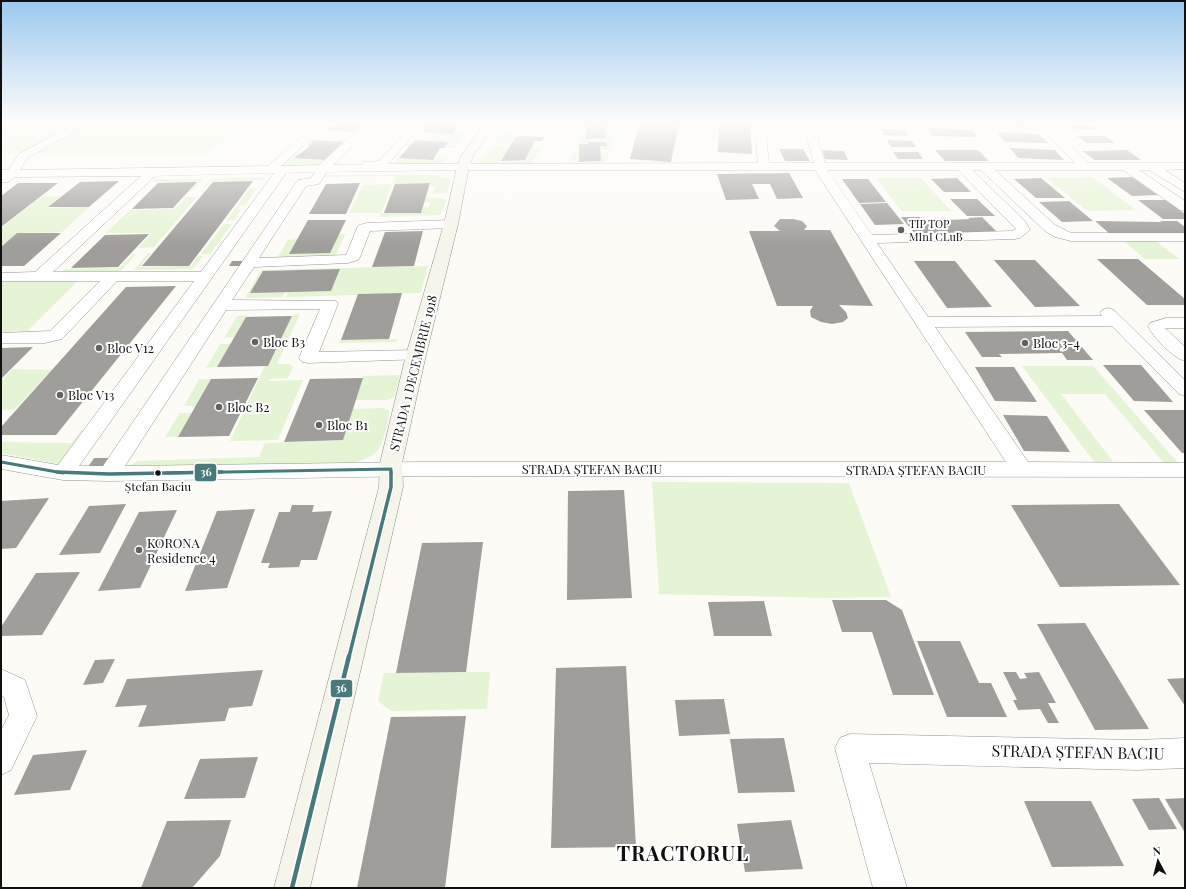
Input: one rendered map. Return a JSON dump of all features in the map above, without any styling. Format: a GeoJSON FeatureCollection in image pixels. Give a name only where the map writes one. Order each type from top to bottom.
{"type":"FeatureCollection","features":[{"type":"Feature","properties":{"kind":"street"},"geometry":{"type":"LineString","coordinates":[[1,182],[16,163]]}},
{"type":"Feature","properties":{"kind":"street"},"geometry":{"type":"LineString","coordinates":[[63,473],[206,276],[278,168],[283,163]]}},
{"type":"Feature","properties":{"kind":"street"},"geometry":{"type":"LineString","coordinates":[[109,474],[223,305],[302,183],[315,180],[329,163]]}},
{"type":"Feature","properties":{"kind":"street"},"geometry":{"type":"LineString","coordinates":[[325,167],[382,163]]}},
{"type":"Feature","properties":{"kind":"street","name":"STRADA 1 DECEMBRIE 1918"},"geometry":{"type":"LineString","coordinates":[[292,888],[391,487],[391,462],[416,355],[451,224],[464,163]]}},
{"type":"Feature","properties":{"kind":"street"},"geometry":{"type":"LineString","coordinates":[[819,166],[1022,470]]}},
{"type":"Feature","properties":{"kind":"street"},"geometry":{"type":"LineString","coordinates":[[868,240],[1015,235],[1020,233],[1023,230],[1020,224],[961,166]]}},
{"type":"Feature","properties":{"kind":"street"},"geometry":{"type":"LineString","coordinates":[[984,166],[1050,228],[1060,234],[1071,237],[1185,237]]}},
{"type":"Feature","properties":{"kind":"street"},"geometry":{"type":"LineString","coordinates":[[1126,166],[1185,207]]}},
{"type":"Feature","properties":{"kind":"street"},"geometry":{"type":"LineString","coordinates":[[1152,166],[1185,188]]}},
{"type":"Feature","properties":{"kind":"street"},"geometry":{"type":"LineString","coordinates":[[6,174],[245,172],[278,168],[325,167],[1185,166]]}},
{"type":"Feature","properties":{"kind":"street"},"geometry":{"type":"LineString","coordinates":[[39,277],[152,173]]}},
{"type":"Feature","properties":{"kind":"street"},"geometry":{"type":"LineString","coordinates":[[250,263],[348,259],[352,257],[364,228],[451,224]]}},
{"type":"Feature","properties":{"kind":"street"},"geometry":{"type":"LineString","coordinates":[[1,278],[206,276]]}},
{"type":"Feature","properties":{"kind":"street"},"geometry":{"type":"LineString","coordinates":[[1,338],[45,338],[56,335],[112,277]]}},
{"type":"Feature","properties":{"kind":"street"},"geometry":{"type":"LineString","coordinates":[[223,305],[330,304],[308,358],[416,355]]}},
{"type":"Feature","properties":{"kind":"street"},"geometry":{"type":"LineString","coordinates":[[923,322],[1111,317],[1185,390]]}},
{"type":"Feature","properties":{"kind":"street"},"geometry":{"type":"LineString","coordinates":[[1185,323],[1166,323],[1156,326],[1159,332],[1185,356]]}},
{"type":"Feature","properties":{"kind":"street","name":"STRADA ȘTEFAN BACIU"},"geometry":{"type":"LineString","coordinates":[[1,462],[63,473],[109,474],[391,469],[1185,470]]}},
{"type":"Feature","properties":{"kind":"street"},"geometry":{"type":"LineString","coordinates":[[1,682],[15,689],[23,716],[1,760]]}},
{"type":"Feature","properties":{"kind":"street","name":"STRADA ȘTEFAN BACIU"},"geometry":{"type":"LineString","coordinates":[[890,888],[850,748],[1137,754],[1185,753]]}},
{"type":"Feature","properties":{"kind":"green space"},"geometry":{"type":"Polygon","coordinates":[[[282,163],[323,163],[318,167],[279,166],[282,163]]]}},
{"type":"Feature","properties":{"kind":"green space"},"geometry":{"type":"Polygon","coordinates":[[[393,163],[436,163],[413,167],[390,167],[393,163]]]}},
{"type":"Feature","properties":{"kind":"green space"},"geometry":{"type":"Polygon","coordinates":[[[318,175],[433,175],[451,179],[447,193],[433,194],[435,186],[429,186],[430,183],[393,184],[396,176],[319,177],[318,175]]]}},
{"type":"Feature","properties":{"kind":"green space"},"geometry":{"type":"Polygon","coordinates":[[[265,177],[263,180],[211,181],[202,192],[200,192],[211,179],[265,177]]]}},
{"type":"Feature","properties":{"kind":"green space"},"geometry":{"type":"Polygon","coordinates":[[[1092,177],[1136,210],[1087,211],[1047,178],[1092,177]]]}},
{"type":"Feature","properties":{"kind":"green space"},"geometry":{"type":"Polygon","coordinates":[[[876,178],[921,178],[951,211],[902,211],[876,178]]]}},
{"type":"Feature","properties":{"kind":"green space"},"geometry":{"type":"Polygon","coordinates":[[[155,179],[203,179],[191,192],[189,192],[198,182],[154,182],[155,179]]]}},
{"type":"Feature","properties":{"kind":"green space"},"geometry":{"type":"Polygon","coordinates":[[[392,184],[381,213],[349,213],[363,185],[392,184]]]}},
{"type":"Feature","properties":{"kind":"green space"},"geometry":{"type":"Polygon","coordinates":[[[250,188],[257,188],[245,205],[240,205],[238,209],[242,209],[234,220],[226,221],[250,188]]]}},
{"type":"Feature","properties":{"kind":"green space"},"geometry":{"type":"Polygon","coordinates":[[[60,196],[47,208],[89,207],[62,232],[17,233],[1,246],[1,228],[41,197],[60,196]]]}},
{"type":"Feature","properties":{"kind":"green space"},"geometry":{"type":"Polygon","coordinates":[[[186,197],[197,197],[154,247],[138,248],[152,233],[106,233],[130,210],[175,209],[186,197]]]}},
{"type":"Feature","properties":{"kind":"green space"},"geometry":{"type":"Polygon","coordinates":[[[426,198],[441,198],[446,200],[441,215],[380,217],[381,213],[421,213],[423,208],[429,207],[430,202],[424,202],[426,198]]]}},
{"type":"Feature","properties":{"kind":"green space"},"geometry":{"type":"Polygon","coordinates":[[[224,224],[232,224],[210,254],[201,254],[224,224]]]}},
{"type":"Feature","properties":{"kind":"green space"},"geometry":{"type":"Polygon","coordinates":[[[345,234],[336,255],[278,257],[288,240],[345,234]]]}},
{"type":"Feature","properties":{"kind":"green space"},"geometry":{"type":"Polygon","coordinates":[[[1124,241],[1156,241],[1179,259],[1145,259],[1124,241]]]}},
{"type":"Feature","properties":{"kind":"green space"},"geometry":{"type":"Polygon","coordinates":[[[148,253],[151,253],[140,267],[191,266],[198,256],[203,256],[193,269],[134,270],[148,253]]]}},
{"type":"Feature","properties":{"kind":"green space"},"geometry":{"type":"Polygon","coordinates":[[[133,254],[136,254],[121,271],[63,271],[65,269],[119,268],[133,254]]]}},
{"type":"Feature","properties":{"kind":"green space"},"geometry":{"type":"Polygon","coordinates":[[[428,266],[421,293],[286,297],[288,292],[331,291],[340,269],[263,271],[251,293],[285,292],[282,297],[245,298],[261,270],[428,266]]]}},
{"type":"Feature","properties":{"kind":"green space"},"geometry":{"type":"Polygon","coordinates":[[[1,280],[79,280],[27,331],[1,332],[1,280]]]}},
{"type":"Feature","properties":{"kind":"green space"},"geometry":{"type":"Polygon","coordinates":[[[300,314],[277,364],[289,364],[293,367],[288,378],[270,379],[268,381],[303,380],[278,440],[230,441],[265,366],[268,366],[293,315],[300,314]]]}},
{"type":"Feature","properties":{"kind":"green space"},"geometry":{"type":"Polygon","coordinates":[[[247,315],[234,337],[224,338],[237,316],[247,315]]]}},
{"type":"Feature","properties":{"kind":"green space"},"geometry":{"type":"Polygon","coordinates":[[[397,339],[396,342],[339,343],[340,340],[397,339]]]}},
{"type":"Feature","properties":{"kind":"green space"},"geometry":{"type":"Polygon","coordinates":[[[220,344],[231,344],[217,367],[206,368],[220,344]]]}},
{"type":"Feature","properties":{"kind":"green space"},"geometry":{"type":"Polygon","coordinates":[[[1022,366],[1093,366],[1178,463],[1164,463],[1105,394],[1061,394],[1114,463],[1095,463],[1022,366]]]}},
{"type":"Feature","properties":{"kind":"green space"},"geometry":{"type":"Polygon","coordinates":[[[13,369],[52,370],[14,410],[1,410],[1,381],[13,369]]]}},
{"type":"Feature","properties":{"kind":"green space"},"geometry":{"type":"Polygon","coordinates":[[[400,375],[394,397],[387,400],[355,400],[363,376],[400,375]]]}},
{"type":"Feature","properties":{"kind":"green space"},"geometry":{"type":"Polygon","coordinates":[[[199,379],[211,379],[196,406],[184,406],[199,379]]]}},
{"type":"Feature","properties":{"kind":"green space"},"geometry":{"type":"Polygon","coordinates":[[[383,408],[390,411],[384,436],[378,450],[374,454],[362,460],[332,468],[118,471],[138,461],[259,457],[265,443],[342,440],[353,409],[383,408]]]}},
{"type":"Feature","properties":{"kind":"green space"},"geometry":{"type":"Polygon","coordinates":[[[180,413],[192,413],[178,437],[165,437],[180,413]]]}},
{"type":"Feature","properties":{"kind":"green space"},"geometry":{"type":"Polygon","coordinates":[[[81,430],[88,431],[63,465],[1,453],[1,442],[72,443],[81,430]]]}},
{"type":"Feature","properties":{"kind":"green space"},"geometry":{"type":"Polygon","coordinates":[[[652,482],[849,483],[891,597],[828,598],[659,594],[652,482]]]}},
{"type":"Feature","properties":{"kind":"green space"},"geometry":{"type":"Polygon","coordinates":[[[490,672],[487,709],[391,711],[378,701],[384,673],[490,672]]]}},
{"type":"Feature","properties":{"kind":"building"},"geometry":{"type":"Polygon","coordinates":[[[789,173],[803,198],[777,199],[770,184],[752,184],[759,199],[726,200],[717,174],[789,173]]]}},
{"type":"Feature","properties":{"kind":"building"},"geometry":{"type":"Polygon","coordinates":[[[1132,177],[1158,195],[1132,196],[1107,178],[1132,177]]]}},
{"type":"Feature","properties":{"kind":"building"},"geometry":{"type":"Polygon","coordinates":[[[957,178],[971,192],[944,192],[931,179],[957,178]]]}},
{"type":"Feature","properties":{"kind":"building"},"geometry":{"type":"Polygon","coordinates":[[[1041,178],[1065,198],[1036,198],[1014,179],[1041,178]]]}},
{"type":"Feature","properties":{"kind":"building"},"geometry":{"type":"Polygon","coordinates":[[[842,179],[868,179],[886,202],[859,203],[842,179]]]}},
{"type":"Feature","properties":{"kind":"building"},"geometry":{"type":"Polygon","coordinates":[[[119,181],[89,207],[48,207],[80,182],[119,181]]]}},
{"type":"Feature","properties":{"kind":"building"},"geometry":{"type":"Polygon","coordinates":[[[253,181],[189,266],[142,266],[213,182],[253,181]]]}},
{"type":"Feature","properties":{"kind":"building"},"geometry":{"type":"Polygon","coordinates":[[[197,182],[173,208],[132,209],[158,183],[197,182]]]}},
{"type":"Feature","properties":{"kind":"building"},"geometry":{"type":"Polygon","coordinates":[[[18,183],[58,183],[1,227],[1,196],[18,183]]]}},
{"type":"Feature","properties":{"kind":"building"},"geometry":{"type":"Polygon","coordinates":[[[360,183],[346,214],[309,214],[326,184],[360,183]]]}},
{"type":"Feature","properties":{"kind":"building"},"geometry":{"type":"Polygon","coordinates":[[[430,183],[421,213],[384,213],[395,184],[430,183]]]}},
{"type":"Feature","properties":{"kind":"building"},"geometry":{"type":"Polygon","coordinates":[[[950,199],[977,199],[995,216],[967,216],[950,199]]]}},
{"type":"Feature","properties":{"kind":"building"},"geometry":{"type":"Polygon","coordinates":[[[1138,200],[1166,200],[1185,214],[1185,219],[1163,219],[1138,200]]]}},
{"type":"Feature","properties":{"kind":"building"},"geometry":{"type":"Polygon","coordinates":[[[1069,201],[1093,221],[1062,222],[1039,202],[1069,201]]]}},
{"type":"Feature","properties":{"kind":"building"},"geometry":{"type":"Polygon","coordinates":[[[887,203],[904,224],[875,225],[860,204],[887,203]]]}},
{"type":"Feature","properties":{"kind":"building"},"geometry":{"type":"Polygon","coordinates":[[[901,217],[920,217],[923,221],[982,217],[998,233],[916,235],[901,217]]]}},
{"type":"Feature","properties":{"kind":"building"},"geometry":{"type":"Polygon","coordinates":[[[780,219],[802,221],[807,226],[804,230],[830,230],[873,306],[839,305],[846,312],[848,318],[843,322],[832,324],[821,322],[811,317],[810,311],[813,306],[777,306],[749,231],[780,231],[774,226],[780,219]]]}},
{"type":"Feature","properties":{"kind":"building"},"geometry":{"type":"Polygon","coordinates":[[[308,220],[346,220],[330,253],[289,254],[308,220]]]}},
{"type":"Feature","properties":{"kind":"building"},"geometry":{"type":"Polygon","coordinates":[[[1095,221],[1177,221],[1185,227],[1185,233],[1110,234],[1095,221]]]}},
{"type":"Feature","properties":{"kind":"building"},"geometry":{"type":"Polygon","coordinates":[[[423,231],[414,266],[372,267],[385,232],[423,231]]]}},
{"type":"Feature","properties":{"kind":"building"},"geometry":{"type":"Polygon","coordinates":[[[17,233],[61,233],[24,266],[1,266],[1,247],[17,233]]]}},
{"type":"Feature","properties":{"kind":"building"},"geometry":{"type":"Polygon","coordinates":[[[149,234],[118,267],[71,268],[105,235],[149,234]]]}},
{"type":"Feature","properties":{"kind":"building"},"geometry":{"type":"Polygon","coordinates":[[[1097,259],[1138,259],[1185,299],[1185,305],[1147,305],[1097,259]]]}},
{"type":"Feature","properties":{"kind":"building"},"geometry":{"type":"Polygon","coordinates":[[[994,260],[1035,260],[1080,306],[1035,307],[994,260]]]}},
{"type":"Feature","properties":{"kind":"building"},"geometry":{"type":"Polygon","coordinates":[[[232,261],[244,261],[241,266],[229,266],[232,261]]]}},
{"type":"Feature","properties":{"kind":"building"},"geometry":{"type":"Polygon","coordinates":[[[914,261],[955,261],[992,307],[947,308],[914,261]]]}},
{"type":"Feature","properties":{"kind":"building"},"geometry":{"type":"Polygon","coordinates":[[[340,269],[331,291],[250,293],[263,271],[340,269]]]}},
{"type":"Feature","properties":{"kind":"building"},"geometry":{"type":"Polygon","coordinates":[[[176,286],[56,435],[1,435],[1,427],[126,287],[176,286]]]}},
{"type":"Feature","properties":{"kind":"building"},"geometry":{"type":"Polygon","coordinates":[[[402,293],[389,339],[341,340],[358,294],[402,293]]]}},
{"type":"Feature","properties":{"kind":"building","name":"Bloc B3"},"geometry":{"type":"Polygon","coordinates":[[[292,316],[268,366],[217,367],[246,317],[292,316]]]}},
{"type":"Feature","properties":{"kind":"building","name":"Bloc 3-4"},"geometry":{"type":"Polygon","coordinates":[[[1068,331],[1093,360],[1067,360],[1062,353],[999,354],[1002,357],[982,357],[965,332],[1068,331]]]}},
{"type":"Feature","properties":{"kind":"building"},"geometry":{"type":"Polygon","coordinates":[[[33,347],[1,379],[1,348],[33,347]]]}},
{"type":"Feature","properties":{"kind":"building"},"geometry":{"type":"Polygon","coordinates":[[[1103,365],[1141,365],[1173,402],[1134,401],[1103,365]]]}},
{"type":"Feature","properties":{"kind":"building"},"geometry":{"type":"Polygon","coordinates":[[[975,367],[1014,367],[1037,402],[995,401],[975,367]]]}},
{"type":"Feature","properties":{"kind":"building","name":"Bloc B2"},"geometry":{"type":"Polygon","coordinates":[[[258,378],[229,436],[178,437],[211,379],[258,378]]]}},
{"type":"Feature","properties":{"kind":"building","name":"Bloc B1"},"geometry":{"type":"Polygon","coordinates":[[[363,378],[343,440],[284,442],[310,379],[363,378]]]}},
{"type":"Feature","properties":{"kind":"building"},"geometry":{"type":"Polygon","coordinates":[[[1144,410],[1184,410],[1185,453],[1182,453],[1144,410]]]}},
{"type":"Feature","properties":{"kind":"building"},"geometry":{"type":"Polygon","coordinates":[[[1003,415],[1047,416],[1070,452],[1024,451],[1003,415]]]}},
{"type":"Feature","properties":{"kind":"building"},"geometry":{"type":"Polygon","coordinates":[[[94,458],[111,458],[105,467],[88,467],[94,458]]]}},
{"type":"Feature","properties":{"kind":"building"},"geometry":{"type":"Polygon","coordinates":[[[624,490],[632,598],[567,600],[568,491],[624,490]]]}},
{"type":"Feature","properties":{"kind":"building"},"geometry":{"type":"Polygon","coordinates":[[[49,498],[16,548],[1,549],[1,501],[49,498]]]}},
{"type":"Feature","properties":{"kind":"building"},"geometry":{"type":"Polygon","coordinates":[[[126,504],[100,553],[59,555],[89,506],[126,504]]]}},
{"type":"Feature","properties":{"kind":"building"},"geometry":{"type":"Polygon","coordinates":[[[1119,504],[1180,585],[1060,587],[1011,505],[1119,504]]]}},
{"type":"Feature","properties":{"kind":"building"},"geometry":{"type":"Polygon","coordinates":[[[292,505],[314,505],[312,512],[332,511],[317,560],[301,560],[299,567],[268,568],[270,563],[261,563],[279,512],[290,512],[292,505]]]}},
{"type":"Feature","properties":{"kind":"building"},"geometry":{"type":"Polygon","coordinates":[[[255,509],[227,588],[185,591],[217,511],[255,509]]]}},
{"type":"Feature","properties":{"kind":"building","name":"KORONA Residence 4"},"geometry":{"type":"Polygon","coordinates":[[[177,510],[140,588],[98,591],[139,512],[177,510]]]}},
{"type":"Feature","properties":{"kind":"building"},"geometry":{"type":"Polygon","coordinates":[[[483,542],[466,672],[396,673],[422,543],[483,542]]]}},
{"type":"Feature","properties":{"kind":"building"},"geometry":{"type":"Polygon","coordinates":[[[80,572],[42,635],[1,636],[1,627],[36,573],[80,572]]]}},
{"type":"Feature","properties":{"kind":"building"},"geometry":{"type":"Polygon","coordinates":[[[832,600],[886,600],[902,610],[934,695],[893,695],[872,632],[842,632],[832,600]]]}},
{"type":"Feature","properties":{"kind":"building"},"geometry":{"type":"Polygon","coordinates":[[[764,601],[772,636],[714,636],[708,602],[764,601]]]}},
{"type":"Feature","properties":{"kind":"building"},"geometry":{"type":"Polygon","coordinates":[[[1085,623],[1149,729],[1095,730],[1037,624],[1085,623]]]}},
{"type":"Feature","properties":{"kind":"building"},"geometry":{"type":"Polygon","coordinates":[[[917,641],[960,641],[979,683],[991,683],[1007,717],[947,717],[917,641]]]}},
{"type":"Feature","properties":{"kind":"building"},"geometry":{"type":"Polygon","coordinates":[[[115,659],[103,683],[83,685],[95,660],[115,659]]]}},
{"type":"Feature","properties":{"kind":"building"},"geometry":{"type":"Polygon","coordinates":[[[626,666],[636,847],[551,848],[556,668],[626,666]]]}},
{"type":"Feature","properties":{"kind":"building"},"geometry":{"type":"Polygon","coordinates":[[[263,670],[252,706],[229,708],[225,721],[138,727],[147,705],[115,707],[127,679],[263,670]]]}},
{"type":"Feature","properties":{"kind":"building"},"geometry":{"type":"Polygon","coordinates":[[[1003,672],[1016,672],[1020,679],[1027,678],[1024,673],[1039,672],[1056,703],[1048,703],[1059,723],[1048,723],[1040,709],[1018,710],[1013,700],[1017,700],[1003,672]]]}},
{"type":"Feature","properties":{"kind":"building"},"geometry":{"type":"Polygon","coordinates":[[[1185,678],[1185,706],[1167,679],[1185,678]]]}},
{"type":"Feature","properties":{"kind":"building"},"geometry":{"type":"Polygon","coordinates":[[[724,699],[730,734],[679,736],[675,700],[724,699]]]}},
{"type":"Feature","properties":{"kind":"building"},"geometry":{"type":"Polygon","coordinates":[[[466,716],[445,888],[357,888],[391,717],[466,716]]]}},
{"type":"Feature","properties":{"kind":"building"},"geometry":{"type":"Polygon","coordinates":[[[784,738],[795,792],[738,793],[730,739],[784,738]]]}},
{"type":"Feature","properties":{"kind":"building"},"geometry":{"type":"Polygon","coordinates":[[[87,750],[70,790],[14,795],[33,755],[87,750]]]}},
{"type":"Feature","properties":{"kind":"building"},"geometry":{"type":"Polygon","coordinates":[[[258,757],[245,798],[184,799],[200,759],[258,757]]]}},
{"type":"Feature","properties":{"kind":"building"},"geometry":{"type":"Polygon","coordinates":[[[1159,798],[1177,829],[1149,830],[1132,799],[1159,798]]]}},
{"type":"Feature","properties":{"kind":"building"},"geometry":{"type":"Polygon","coordinates":[[[1185,798],[1185,833],[1165,799],[1185,798]]]}},
{"type":"Feature","properties":{"kind":"building"},"geometry":{"type":"Polygon","coordinates":[[[1024,801],[1091,801],[1124,866],[1052,867],[1024,801]]]}},
{"type":"Feature","properties":{"kind":"building"},"geometry":{"type":"Polygon","coordinates":[[[231,820],[220,856],[192,888],[141,888],[167,821],[231,820]]]}},
{"type":"Feature","properties":{"kind":"building"},"geometry":{"type":"Polygon","coordinates":[[[791,820],[803,869],[745,872],[737,824],[791,820]]]}},
{"type":"Feature","properties":{"kind":"transit line","name":"36"},"geometry":{"type":"LineString","coordinates":[[1,462],[63,473],[109,474],[391,469],[391,487],[292,888]]}},
{"type":"Feature","properties":{"kind":"place","name":"TIP TOP MInI CLuB"},"geometry":{"type":"Point","coordinates":[901,230]}},
{"type":"Feature","properties":{"kind":"place","name":"Bloc B3"},"geometry":{"type":"Point","coordinates":[255,342]}},
{"type":"Feature","properties":{"kind":"place","name":"Bloc 3-4"},"geometry":{"type":"Point","coordinates":[1025,343]}},
{"type":"Feature","properties":{"kind":"place","name":"Bloc V12"},"geometry":{"type":"Point","coordinates":[99,348]}},
{"type":"Feature","properties":{"kind":"place","name":"Bloc V13"},"geometry":{"type":"Point","coordinates":[60,395]}},
{"type":"Feature","properties":{"kind":"place","name":"Bloc B2"},"geometry":{"type":"Point","coordinates":[219,407]}},
{"type":"Feature","properties":{"kind":"place","name":"Bloc B1"},"geometry":{"type":"Point","coordinates":[319,425]}},
{"type":"Feature","properties":{"kind":"place","name":"Ștefan Baciu"},"geometry":{"type":"Point","coordinates":[158,473]}},
{"type":"Feature","properties":{"kind":"place","name":"KORONA Residence 4"},"geometry":{"type":"Point","coordinates":[139,550]}},
{"type":"Feature","properties":{"kind":"district","name":"TRACTORUL"},"geometry":{"type":"Point","coordinates":[683,854]}}]}
